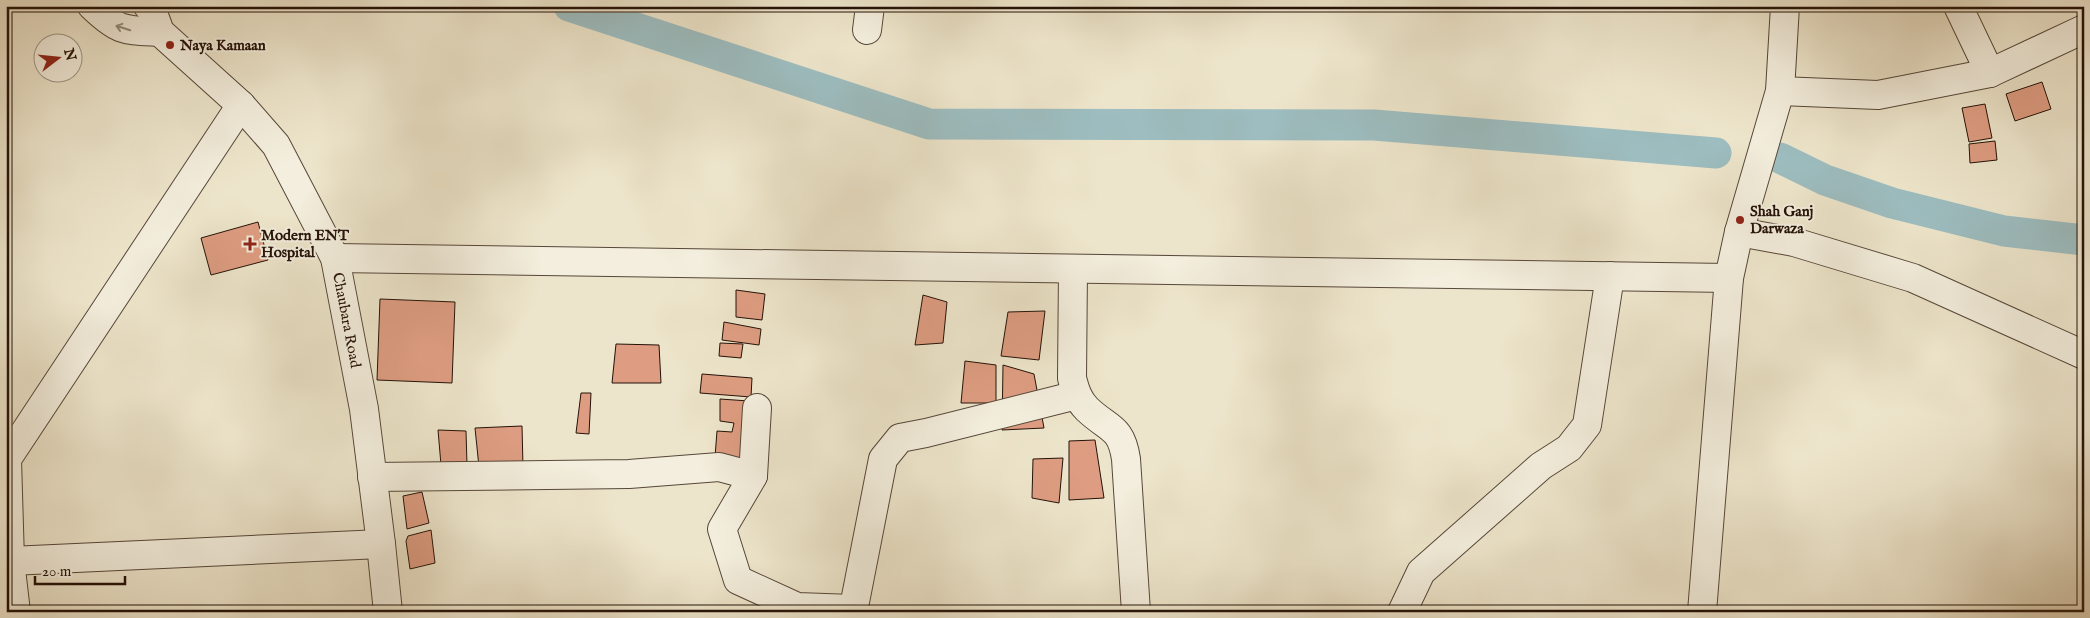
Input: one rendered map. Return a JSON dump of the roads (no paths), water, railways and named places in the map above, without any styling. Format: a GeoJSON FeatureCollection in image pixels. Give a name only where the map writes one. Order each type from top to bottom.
{"type":"FeatureCollection","features":[{"type":"Feature","properties":{"kind":"street"},"geometry":{"type":"LineString","coordinates":[[92,6],[109,22],[125,30],[160,32]]}},
{"type":"Feature","properties":{"kind":"street","name":"Chaubara Road"},"geometry":{"type":"LineString","coordinates":[[148,6],[152,10],[160,32],[241,106],[276,145],[336,258],[364,409],[388,612]]}},
{"type":"Feature","properties":{"kind":"street"},"geometry":{"type":"LineString","coordinates":[[1702,612],[1729,278],[1739,232],[1780,91],[1785,6]]}},
{"type":"Feature","properties":{"kind":"street"},"geometry":{"type":"LineString","coordinates":[[1958,6],[1990,73]]}},
{"type":"Feature","properties":{"kind":"street"},"geometry":{"type":"LineString","coordinates":[[1780,91],[1878,95],[1990,73],[2084,29]]}},
{"type":"Feature","properties":{"kind":"street"},"geometry":{"type":"LineString","coordinates":[[16,612],[10,561],[8,459],[241,106]]}},
{"type":"Feature","properties":{"kind":"street"},"geometry":{"type":"LineString","coordinates":[[1739,232],[1794,242],[1913,278],[2084,355]]}},
{"type":"Feature","properties":{"kind":"street"},"geometry":{"type":"LineString","coordinates":[[336,258],[1729,278]]}},
{"type":"Feature","properties":{"kind":"street"},"geometry":{"type":"LineString","coordinates":[[1073,269],[1072,378],[1077,395],[1087,408],[1117,432],[1123,442],[1126,459],[1136,612]]}},
{"type":"Feature","properties":{"kind":"street"},"geometry":{"type":"LineString","coordinates":[[1402,612],[1421,572],[1541,466],[1569,448],[1586,426],[1610,276]]}},
{"type":"Feature","properties":{"kind":"street"},"geometry":{"type":"LineString","coordinates":[[757,408],[754,476],[722,529],[738,580],[797,607],[853,610],[883,459],[900,438],[1077,395]]}},
{"type":"Feature","properties":{"kind":"street"},"geometry":{"type":"LineString","coordinates":[[372,477],[629,474],[719,467],[754,476]]}},
{"type":"Feature","properties":{"kind":"street"},"geometry":{"type":"LineString","coordinates":[[10,561],[381,544]]}},
{"type":"Feature","properties":{"kind":"waterway"},"geometry":{"type":"LineString","coordinates":[[569,6],[929,124],[1374,125],[1716,153]]}},
{"type":"Feature","properties":{"kind":"waterway"},"geometry":{"type":"LineString","coordinates":[[1780,158],[1825,180],[1892,203],[2004,231],[2084,240]]}},
{"type":"Feature","properties":{"kind":"place","name":"Naya Kamaan"},"geometry":{"type":"Point","coordinates":[170,45]}},
{"type":"Feature","properties":{"kind":"place","name":"Shah Ganj Darwaza"},"geometry":{"type":"Point","coordinates":[1740,220]}},
{"type":"Feature","properties":{"kind":"place","name":"Modern ENT Hospital"},"geometry":{"type":"Point","coordinates":[250,244]}}]}
